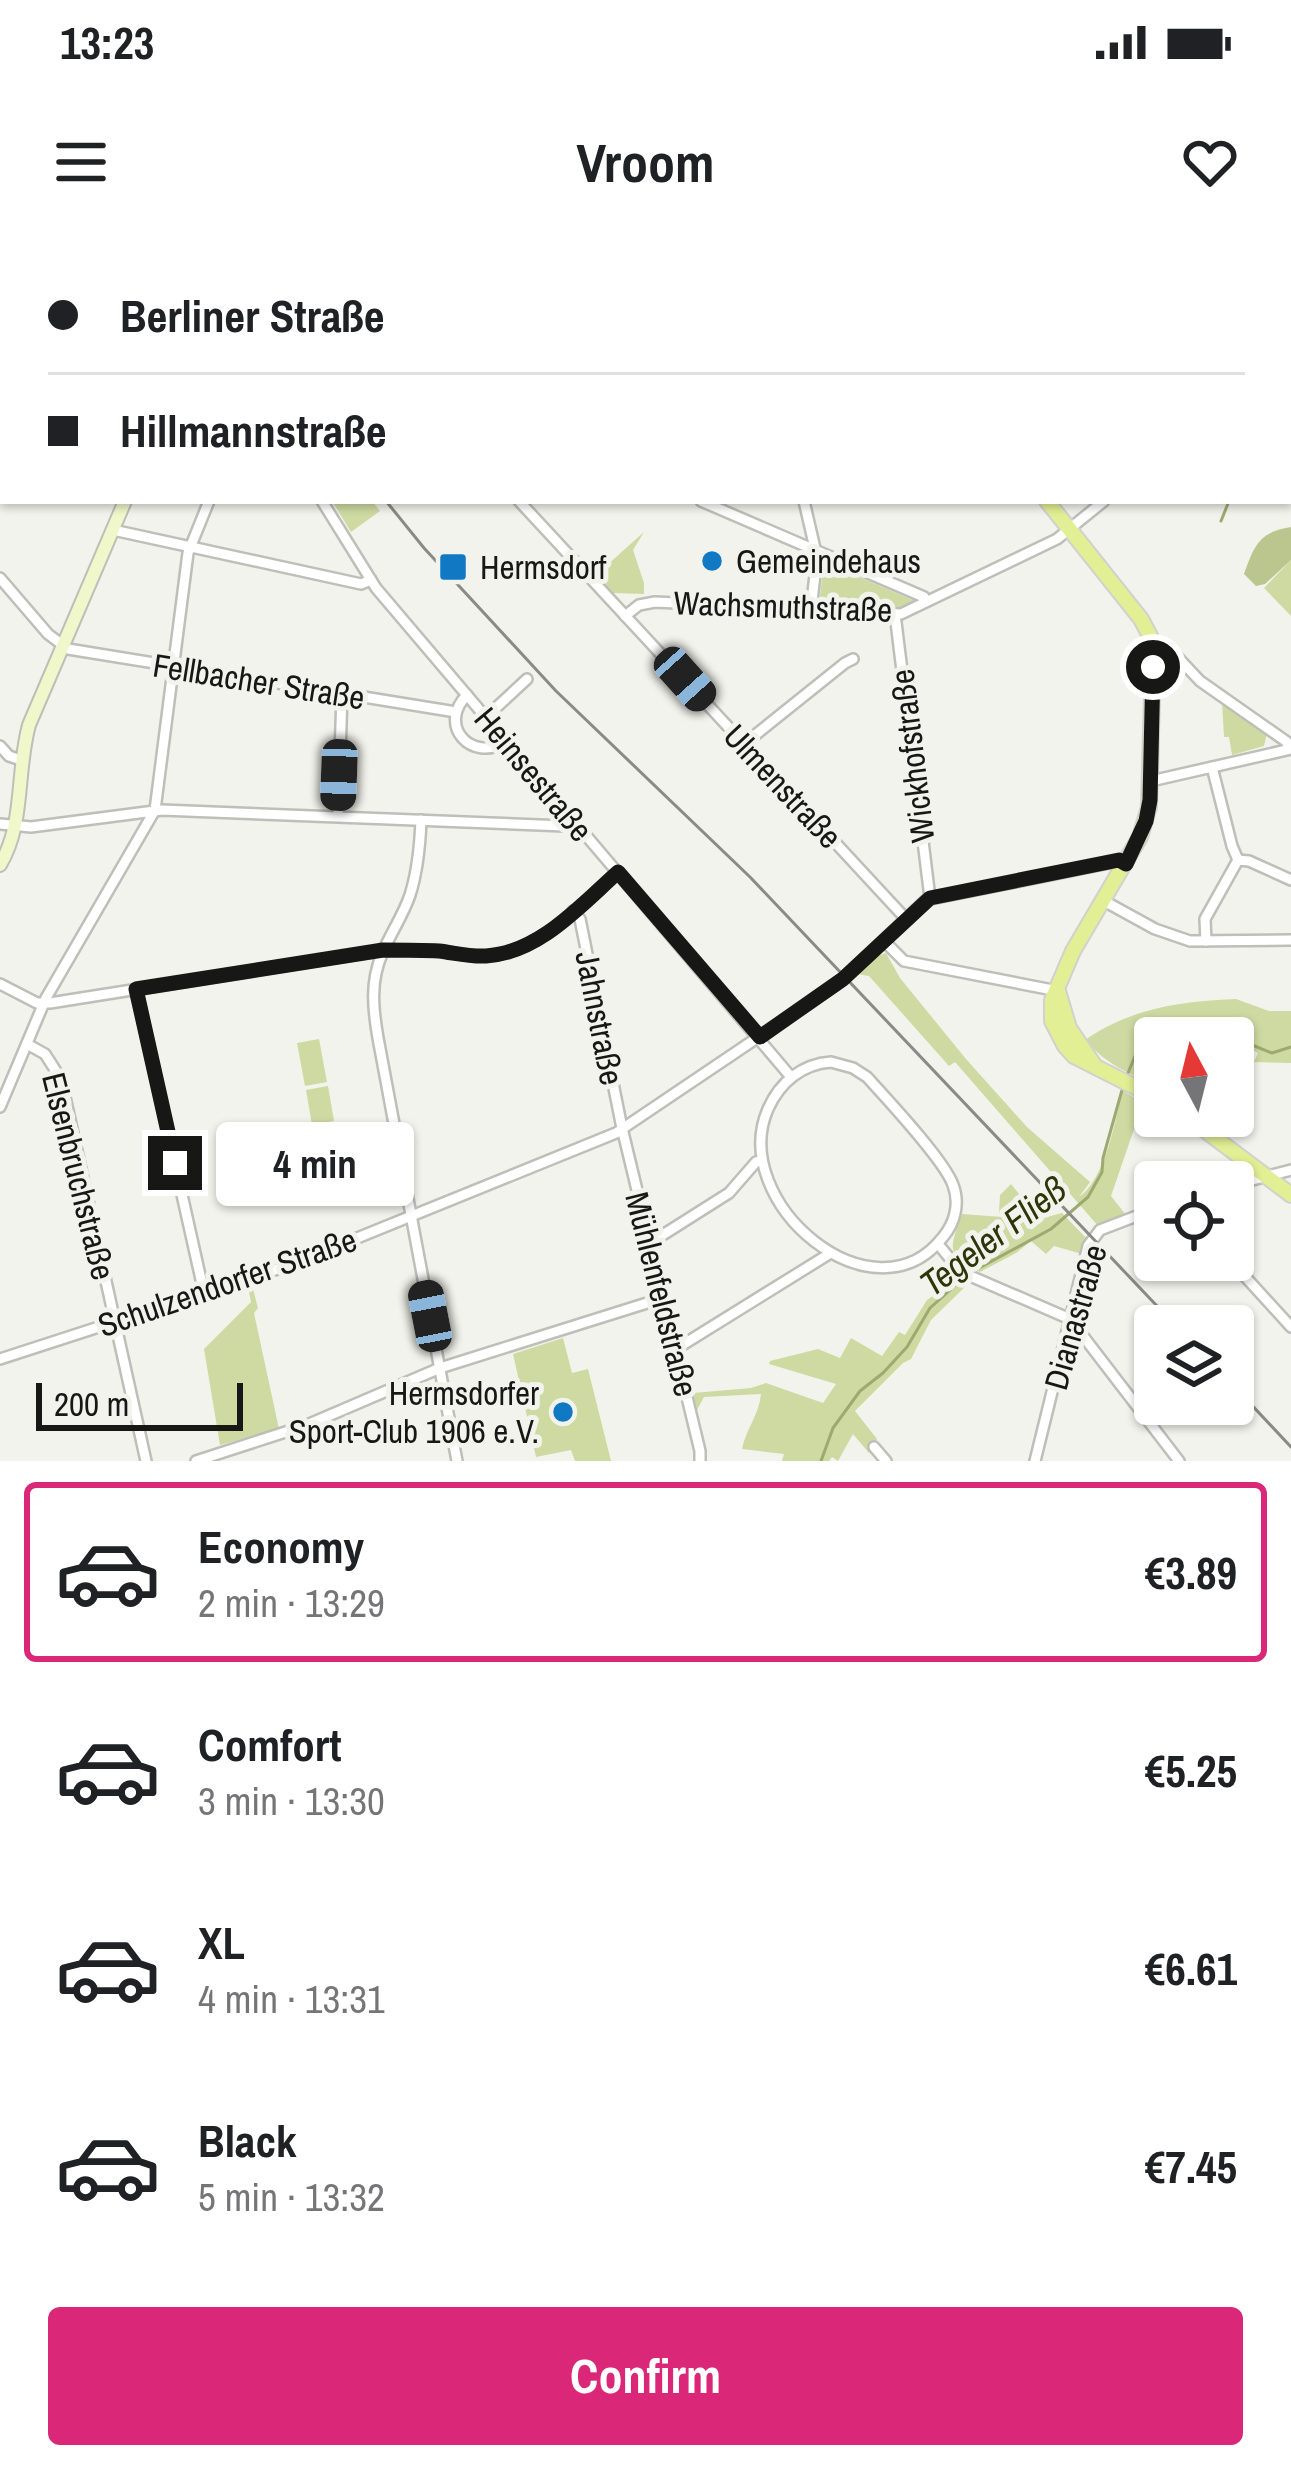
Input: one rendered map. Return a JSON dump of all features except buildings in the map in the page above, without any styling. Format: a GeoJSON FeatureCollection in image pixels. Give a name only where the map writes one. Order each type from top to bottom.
{"type":"FeatureCollection","features":[{"type":"Feature","properties":{"kind":"main road"},"geometry":{"type":"LineString","coordinates":[[0,865],[16,827],[29,725],[124,504]]}},
{"type":"Feature","properties":{"kind":"main road"},"geometry":{"type":"LineString","coordinates":[[1049,504],[1137,613],[1150,636],[1147,819],[1126,864],[1073,951],[1058,991],[1069,1028],[1094,1065],[1134,1087]]}},
{"type":"Feature","properties":{"kind":"main road"},"geometry":{"type":"LineString","coordinates":[[1214,1137],[1291,1195]]}},
{"type":"Feature","properties":{"kind":"street"},"geometry":{"type":"LineString","coordinates":[[0,1107],[44,1003],[155,810],[190,546],[208,504]]}},
{"type":"Feature","properties":{"kind":"street","name":"Heinsestraße"},"geometry":{"type":"LineString","coordinates":[[324,504],[371,580],[791,1077]]}},
{"type":"Feature","properties":{"kind":"street","name":"Ulmenstraße"},"geometry":{"type":"LineString","coordinates":[[522,504],[906,919]]}},
{"type":"Feature","properties":{"kind":"street"},"geometry":{"type":"LineString","coordinates":[[708,504],[924,597],[926,602]]}},
{"type":"Feature","properties":{"kind":"street"},"geometry":{"type":"LineString","coordinates":[[805,504],[816,550],[812,610]]}},
{"type":"Feature","properties":{"kind":"street","name":"Wachsmuthstraße"},"geometry":{"type":"LineString","coordinates":[[625,616],[639,605],[655,602],[895,614],[1057,539],[1100,504]]}},
{"type":"Feature","properties":{"kind":"street"},"geometry":{"type":"LineString","coordinates":[[113,530],[362,584],[371,580]]}},
{"type":"Feature","properties":{"kind":"street"},"geometry":{"type":"LineString","coordinates":[[0,578],[62,646]]}},
{"type":"Feature","properties":{"kind":"street","name":"Wickhofstraße"},"geometry":{"type":"LineString","coordinates":[[895,614],[930,898]]}},
{"type":"Feature","properties":{"kind":"street","name":"Fellbacher Straße"},"geometry":{"type":"LineString","coordinates":[[62,646],[456,712]]}},
{"type":"Feature","properties":{"kind":"street"},"geometry":{"type":"LineString","coordinates":[[1151,781],[1289,748],[1200,681],[1169,649]]}},
{"type":"Feature","properties":{"kind":"street"},"geometry":{"type":"LineString","coordinates":[[744,744],[854,659]]}},
{"type":"Feature","properties":{"kind":"street"},"geometry":{"type":"LineString","coordinates":[[485,718],[527,679]]}},
{"type":"Feature","properties":{"kind":"street"},"geometry":{"type":"LineString","coordinates":[[338,816],[342,694]]}},
{"type":"Feature","properties":{"kind":"street"},"geometry":{"type":"LineString","coordinates":[[467,695],[459,703],[456,727],[468,744],[491,749],[506,742]]}},
{"type":"Feature","properties":{"kind":"street"},"geometry":{"type":"LineString","coordinates":[[0,746],[9,757],[21,760]]}},
{"type":"Feature","properties":{"kind":"street"},"geometry":{"type":"LineString","coordinates":[[1212,767],[1238,860]]}},
{"type":"Feature","properties":{"kind":"street"},"geometry":{"type":"LineString","coordinates":[[0,824],[16,827],[155,810],[566,826],[573,820]]}},
{"type":"Feature","properties":{"kind":"street"},"geometry":{"type":"LineString","coordinates":[[422,820],[413,884],[374,978],[374,1013],[457,1461]]}},
{"type":"Feature","properties":{"kind":"street"},"geometry":{"type":"LineString","coordinates":[[930,898],[1119,860],[1126,864]]}},
{"type":"Feature","properties":{"kind":"street"},"geometry":{"type":"LineString","coordinates":[[1238,860],[1291,880]]}},
{"type":"Feature","properties":{"kind":"street"},"geometry":{"type":"LineString","coordinates":[[1206,941],[1204,923],[1238,860]]}},
{"type":"Feature","properties":{"kind":"street"},"geometry":{"type":"LineString","coordinates":[[0,984],[44,1003],[383,950],[499,954],[546,934],[618,872]]}},
{"type":"Feature","properties":{"kind":"street","name":"Schulzendorfer Straße"},"geometry":{"type":"LineString","coordinates":[[0,1359],[293,1264],[622,1128],[837,983],[930,898]]}},
{"type":"Feature","properties":{"kind":"street"},"geometry":{"type":"LineString","coordinates":[[1104,901],[1190,941],[1291,940]]}},
{"type":"Feature","properties":{"kind":"street","name":"Jahnstraße"},"geometry":{"type":"LineString","coordinates":[[574,911],[580,919],[622,1128]]}},
{"type":"Feature","properties":{"kind":"street"},"geometry":{"type":"LineString","coordinates":[[882,942],[904,961],[1058,991]]}},
{"type":"Feature","properties":{"kind":"street"},"geometry":{"type":"LineString","coordinates":[[136,989],[204,1293]]}},
{"type":"Feature","properties":{"kind":"street","name":"Elsenbruchstraße"},"geometry":{"type":"LineString","coordinates":[[27,1044],[45,1054],[58,1072],[146,1461]]}},
{"type":"Feature","properties":{"kind":"street"},"geometry":{"type":"LineString","coordinates":[[831,1062],[854,1068],[873,1084],[952,1181],[954,1218],[938,1244],[916,1258],[890,1266],[862,1265],[830,1254],[812,1240],[782,1205],[761,1161],[764,1121],[772,1100],[791,1077],[809,1066],[831,1062]]}},
{"type":"Feature","properties":{"kind":"street","name":"Mühlenfeldstraße"},"geometry":{"type":"LineString","coordinates":[[622,1128],[700,1461]]}},
{"type":"Feature","properties":{"kind":"street"},"geometry":{"type":"LineString","coordinates":[[650,1244],[717,1203],[761,1161]]}},
{"type":"Feature","properties":{"kind":"street"},"geometry":{"type":"LineString","coordinates":[[1254,1178],[1291,1170]]}},
{"type":"Feature","properties":{"kind":"street","name":"Dianastraße"},"geometry":{"type":"LineString","coordinates":[[1035,1461],[1092,1238],[1112,1223],[1134,1216]]}},
{"type":"Feature","properties":{"kind":"street"},"geometry":{"type":"LineString","coordinates":[[938,1244],[961,1271],[1070,1319],[1179,1461]]}},
{"type":"Feature","properties":{"kind":"street"},"geometry":{"type":"LineString","coordinates":[[676,1349],[830,1254]]}},
{"type":"Feature","properties":{"kind":"street"},"geometry":{"type":"LineString","coordinates":[[1249,1281],[1291,1327]]}},
{"type":"Feature","properties":{"kind":"street"},"geometry":{"type":"LineString","coordinates":[[196,1461],[307,1425],[440,1368],[664,1298]]}},
{"type":"Feature","properties":{"kind":"street"},"geometry":{"type":"LineString","coordinates":[[874,1447],[886,1461]]}},
{"type":"Feature","properties":{"kind":"green space"},"geometry":{"type":"Polygon","coordinates":[[[334,504],[374,504],[380,511],[351,532],[334,504]]]}},
{"type":"Feature","properties":{"kind":"green space"},"geometry":{"type":"Polygon","coordinates":[[[1291,527],[1291,560],[1265,584],[1256,586],[1244,574],[1255,548],[1265,537],[1291,527]]]}},
{"type":"Feature","properties":{"kind":"green space"},"geometry":{"type":"Polygon","coordinates":[[[644,532],[633,550],[644,594],[612,593],[596,575],[644,532]]]}},
{"type":"Feature","properties":{"kind":"green space"},"geometry":{"type":"Polygon","coordinates":[[[1291,560],[1291,616],[1264,588],[1291,560]]]}},
{"type":"Feature","properties":{"kind":"green space"},"geometry":{"type":"Polygon","coordinates":[[[824,562],[915,601],[900,608],[819,604],[824,562]]]}},
{"type":"Feature","properties":{"kind":"green space"},"geometry":{"type":"Polygon","coordinates":[[[1222,702],[1267,733],[1264,746],[1232,755],[1229,737],[1224,737],[1222,702]]]}},
{"type":"Feature","properties":{"kind":"green space"},"geometry":{"type":"Polygon","coordinates":[[[886,953],[900,978],[966,1059],[1027,1127],[1090,1182],[1079,1197],[1096,1177],[1102,1163],[1122,1090],[1134,1097],[1134,1129],[1111,1196],[1126,1215],[1099,1227],[955,1062],[949,1066],[869,976],[857,974],[886,953]]]}},
{"type":"Feature","properties":{"kind":"green space"},"geometry":{"type":"Polygon","coordinates":[[[1236,999],[1269,1011],[1291,1011],[1291,1063],[1254,1062],[1258,1053],[1254,1051],[1254,1017],[1134,1017],[1134,1075],[1112,1064],[1085,1040],[1120,1020],[1196,1002],[1236,999]]]}},
{"type":"Feature","properties":{"kind":"green space"},"geometry":{"type":"Polygon","coordinates":[[[319,1039],[327,1082],[305,1086],[297,1043],[319,1039]]]}},
{"type":"Feature","properties":{"kind":"green space"},"geometry":{"type":"Polygon","coordinates":[[[328,1086],[334,1121],[312,1125],[306,1090],[328,1086]]]}},
{"type":"Feature","properties":{"kind":"green space"},"geometry":{"type":"Polygon","coordinates":[[[1011,1184],[1039,1219],[1062,1213],[1089,1241],[1082,1254],[1054,1246],[1046,1254],[1031,1241],[980,1272],[960,1260],[953,1242],[962,1214],[1002,1217],[1000,1195],[1011,1184]]]}},
{"type":"Feature","properties":{"kind":"green space"},"geometry":{"type":"Polygon","coordinates":[[[958,1278],[969,1283],[931,1320],[911,1359],[855,1411],[877,1439],[869,1453],[853,1434],[838,1461],[832,1457],[829,1461],[782,1461],[784,1454],[742,1449],[761,1394],[704,1397],[697,1410],[693,1393],[766,1383],[823,1403],[836,1384],[770,1361],[818,1349],[840,1358],[851,1338],[882,1356],[899,1332],[905,1335],[927,1300],[958,1278]]]}},
{"type":"Feature","properties":{"kind":"green space"},"geometry":{"type":"Polygon","coordinates":[[[252,1285],[279,1429],[220,1445],[204,1349],[251,1302],[248,1287],[252,1285]]]}},
{"type":"Feature","properties":{"kind":"green space","name":"Hermsdorfer Sport-Club 1906 e.V."},"geometry":{"type":"Polygon","coordinates":[[[563,1338],[572,1373],[588,1369],[611,1461],[575,1461],[571,1450],[536,1457],[513,1354],[563,1338]]]}},
{"type":"Feature","properties":{"kind":"waterway"},"geometry":{"type":"LineString","coordinates":[[1221,521],[1228,504]]}},
{"type":"Feature","properties":{"kind":"waterway","name":"Tegeler Fließ"},"geometry":{"type":"LineString","coordinates":[[1254,1046],[1272,1053],[1291,1047]]}},
{"type":"Feature","properties":{"kind":"waterway","name":"Tegeler Fließ"},"geometry":{"type":"LineString","coordinates":[[1128,1073],[1134,1058]]}},
{"type":"Feature","properties":{"kind":"waterway","name":"Tegeler Fließ"},"geometry":{"type":"LineString","coordinates":[[821,1461],[833,1428],[860,1391],[907,1347],[930,1308],[968,1274],[1051,1229],[1088,1197],[1102,1172],[1122,1090]]}},
{"type":"Feature","properties":{"kind":"tram line"},"geometry":{"type":"LineString","coordinates":[[388,504],[556,691],[750,877],[1156,1305]]}},
{"type":"Feature","properties":{"kind":"tram line"},"geometry":{"type":"LineString","coordinates":[[1254,1407],[1291,1447]]}},
{"type":"Feature","properties":{"kind":"place","name":"Gemeindehaus"},"geometry":{"type":"Point","coordinates":[712,561]}},
{"type":"Feature","properties":{"kind":"place","name":"Hermsdorf"},"geometry":{"type":"Point","coordinates":[453,567]}},
{"type":"Feature","properties":{"kind":"place","name":"Hermsdorfer Sport-Club 1906 e.V."},"geometry":{"type":"Point","coordinates":[563,1412]}},
{"type":"Feature","properties":{"kind":"route"},"geometry":{"type":"LineString","coordinates":[[175,1163],[136,989],[383,950],[499,954],[546,934],[618,872],[760,1037],[843,979],[930,898],[1119,860],[1126,864],[1146,821],[1150,800],[1153,667]]}}]}
